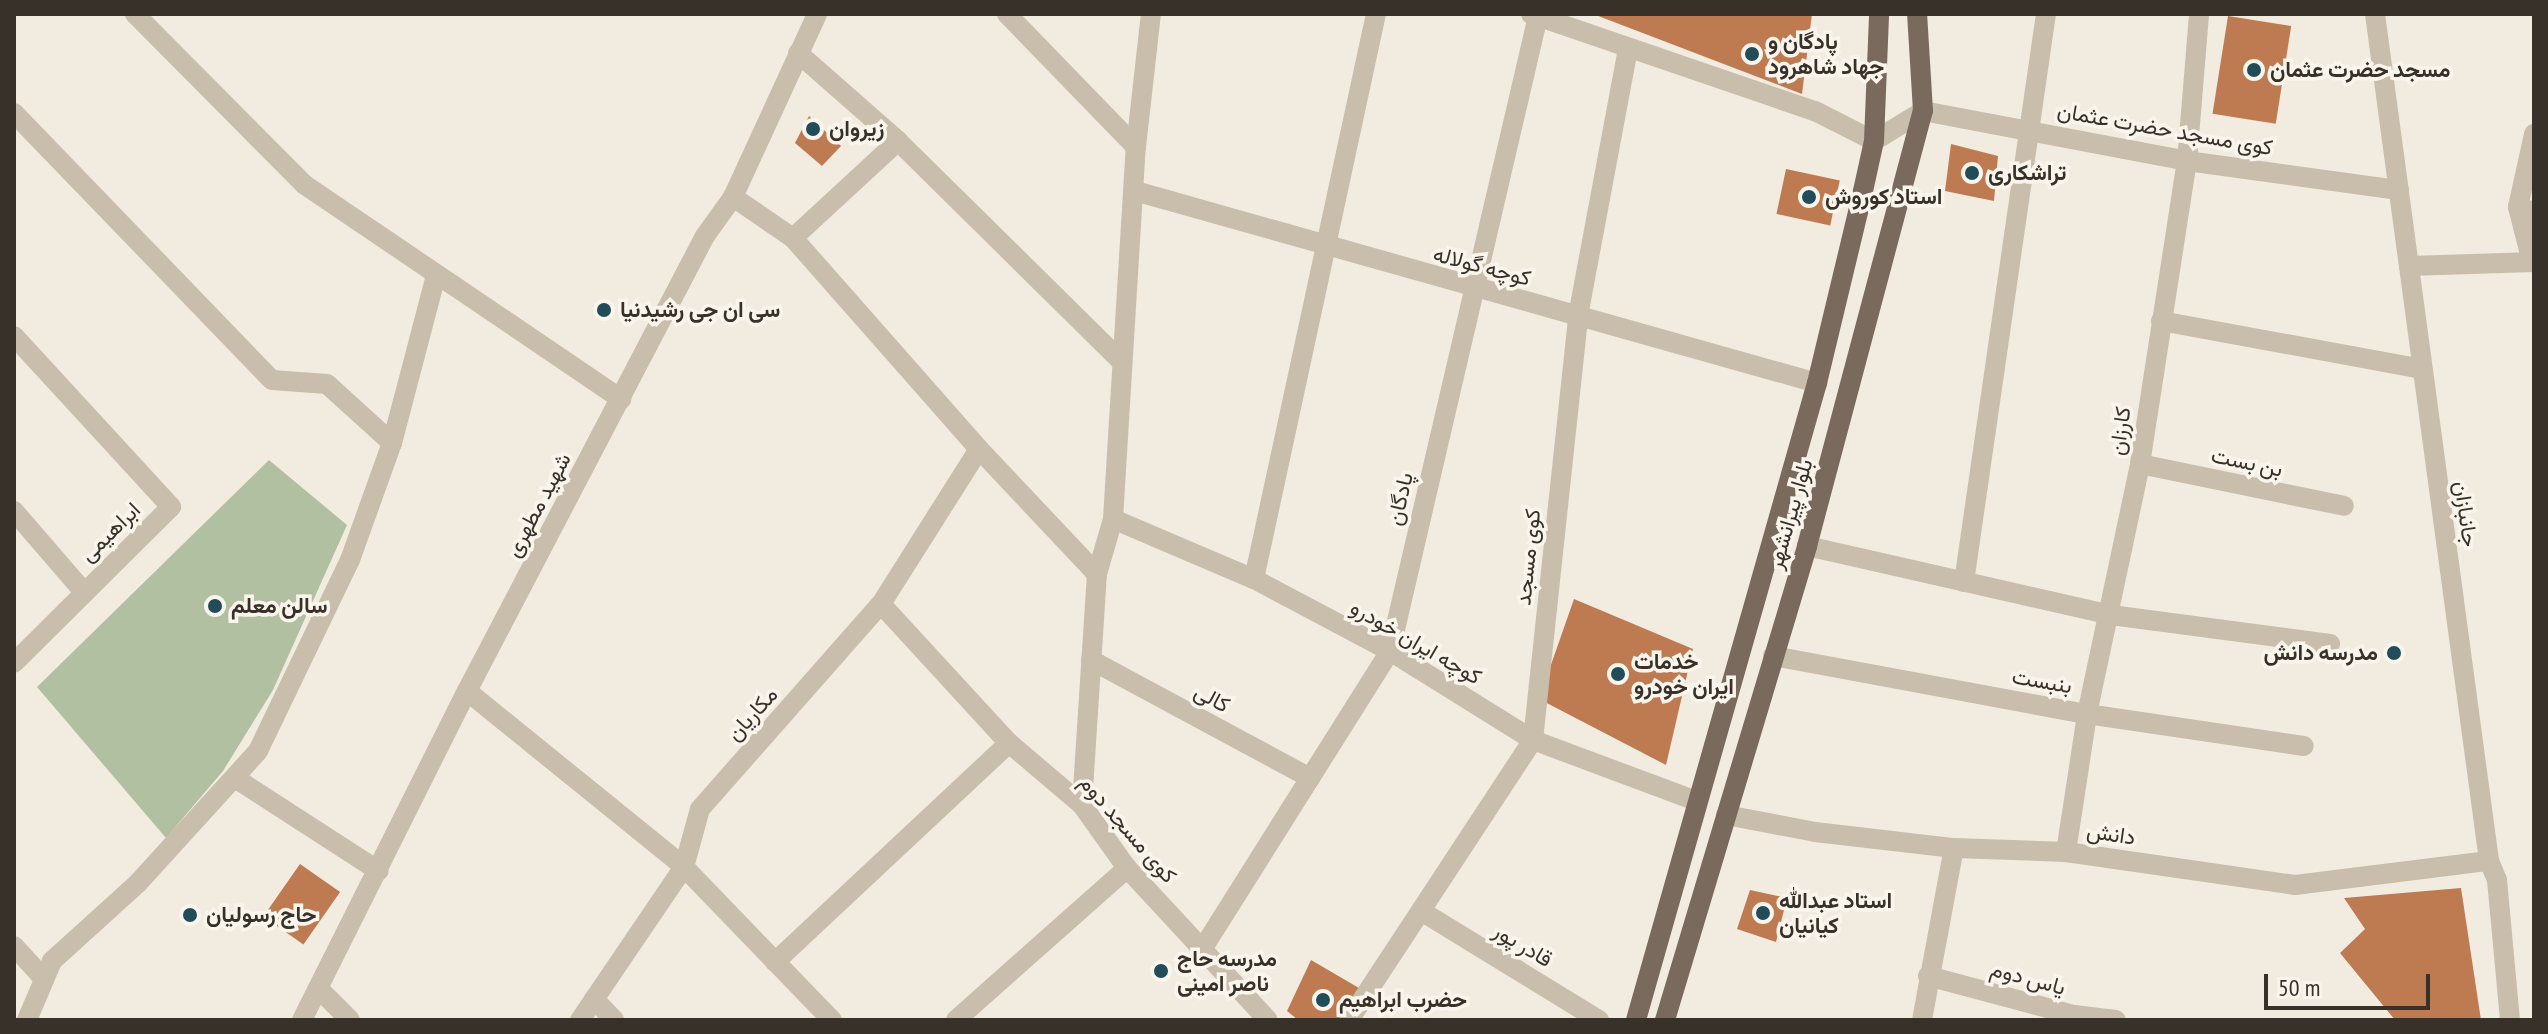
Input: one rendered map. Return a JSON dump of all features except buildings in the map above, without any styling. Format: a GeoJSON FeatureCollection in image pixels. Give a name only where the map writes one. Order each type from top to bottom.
{"type":"FeatureCollection","features":[{"type":"Feature","properties":{"kind":"main road","name":"بلوار پیرانشهر"},"geometry":{"type":"LineString","coordinates":[[1636,1020],[1817,383],[1874,141],[1879,14]]}},
{"type":"Feature","properties":{"kind":"main road","name":"بلوار پیرانشهر"},"geometry":{"type":"LineString","coordinates":[[1665,1020],[1807,546],[1923,111],[1917,14]]}},
{"type":"Feature","properties":{"kind":"street"},"geometry":{"type":"LineString","coordinates":[[135,14],[305,185],[621,399]]}},
{"type":"Feature","properties":{"kind":"street","name":"شهید مطهری"},"geometry":{"type":"LineString","coordinates":[[302,1020],[467,691],[705,236],[733,197],[817,14]]}},
{"type":"Feature","properties":{"kind":"street"},"geometry":{"type":"LineString","coordinates":[[1007,14],[1136,147]]}},
{"type":"Feature","properties":{"kind":"street"},"geometry":{"type":"LineString","coordinates":[[1082,805],[1097,574],[1113,519],[1136,147],[1151,14]]}},
{"type":"Feature","properties":{"kind":"street"},"geometry":{"type":"LineString","coordinates":[[1254,579],[1376,14]]}},
{"type":"Feature","properties":{"kind":"street"},"geometry":{"type":"LineString","coordinates":[[1964,582],[2032,130],[2046,14]]}},
{"type":"Feature","properties":{"kind":"street","name":"کارزان"},"geometry":{"type":"LineString","coordinates":[[2066,852],[2087,714],[2111,615],[2140,464],[2187,161],[2199,14]]}},
{"type":"Feature","properties":{"kind":"street","name":"جانبازان"},"geometry":{"type":"LineString","coordinates":[[2375,14],[2489,861],[2497,880],[2510,1020]]}},
{"type":"Feature","properties":{"kind":"street"},"geometry":{"type":"LineString","coordinates":[[1534,15],[1628,50],[1815,111],[1874,141],[1923,111]]}},
{"type":"Feature","properties":{"kind":"street","name":"پادگان"},"geometry":{"type":"LineString","coordinates":[[1203,948],[1390,651],[1534,15]]}},
{"type":"Feature","properties":{"kind":"street","name":"کوی مسجد"},"geometry":{"type":"LineString","coordinates":[[1349,1020],[1533,740],[1578,316],[1628,50]]}},
{"type":"Feature","properties":{"kind":"street"},"geometry":{"type":"LineString","coordinates":[[798,53],[898,141],[1121,361]]}},
{"type":"Feature","properties":{"kind":"street","name":"کوی مسجد حضرت عثمان"},"geometry":{"type":"LineString","coordinates":[[1923,111],[2187,161],[2399,190]]}},
{"type":"Feature","properties":{"kind":"street"},"geometry":{"type":"LineString","coordinates":[[14,113],[272,380],[327,384],[392,443]]}},
{"type":"Feature","properties":{"kind":"street"},"geometry":{"type":"LineString","coordinates":[[2409,266],[2533,262],[2526,210],[2534,134]]}},
{"type":"Feature","properties":{"kind":"street"},"geometry":{"type":"LineString","coordinates":[[793,238],[898,141]]}},
{"type":"Feature","properties":{"kind":"street","name":"کوچه گولاله"},"geometry":{"type":"LineString","coordinates":[[1135,191],[1324,247],[1817,383]]}},
{"type":"Feature","properties":{"kind":"street"},"geometry":{"type":"LineString","coordinates":[[733,197],[793,238],[979,449],[1097,574]]}},
{"type":"Feature","properties":{"kind":"street"},"geometry":{"type":"LineString","coordinates":[[27,1020],[52,961],[138,883],[258,751],[350,560],[392,443],[436,275]]}},
{"type":"Feature","properties":{"kind":"street"},"geometry":{"type":"LineString","coordinates":[[2161,321],[2422,369]]}},
{"type":"Feature","properties":{"kind":"street","name":"ابراهیمی"},"geometry":{"type":"LineString","coordinates":[[14,336],[171,507],[83,591],[14,663]]}},
{"type":"Feature","properties":{"kind":"street","name":"مکاریان"},"geometry":{"type":"LineString","coordinates":[[580,1020],[684,867],[700,809],[881,604],[979,449]]}},
{"type":"Feature","properties":{"kind":"street","name":"بن بست"},"geometry":{"type":"LineString","coordinates":[[2140,464],[2344,506]]}},
{"type":"Feature","properties":{"kind":"street","name":"ابراهیمی"},"geometry":{"type":"LineString","coordinates":[[14,511],[83,591]]}},
{"type":"Feature","properties":{"kind":"street","name":"کوچه ایران خودرو"},"geometry":{"type":"LineString","coordinates":[[1113,519],[1254,579],[1390,651],[1533,740],[1696,801]]}},
{"type":"Feature","properties":{"kind":"street"},"geometry":{"type":"LineString","coordinates":[[1807,546],[2111,615],[2330,644]]}},
{"type":"Feature","properties":{"kind":"street","name":"کوی مسجد دوم"},"geometry":{"type":"LineString","coordinates":[[881,604],[1009,743],[1082,805],[1127,868],[1268,1020]]}},
{"type":"Feature","properties":{"kind":"street","name":"بنبست"},"geometry":{"type":"LineString","coordinates":[[1773,656],[2087,714],[2304,746]]}},
{"type":"Feature","properties":{"kind":"street","name":"کالی"},"geometry":{"type":"LineString","coordinates":[[1091,660],[1310,778]]}},
{"type":"Feature","properties":{"kind":"street"},"geometry":{"type":"LineString","coordinates":[[467,691],[684,867],[832,1020]]}},
{"type":"Feature","properties":{"kind":"street"},"geometry":{"type":"LineString","coordinates":[[775,962],[1009,743]]}},
{"type":"Feature","properties":{"kind":"street"},"geometry":{"type":"LineString","coordinates":[[235,778],[379,871]]}},
{"type":"Feature","properties":{"kind":"street","name":"دانش"},"geometry":{"type":"LineString","coordinates":[[1726,815],[1954,848],[2066,852],[2295,885],[2489,861]]}},
{"type":"Feature","properties":{"kind":"street"},"geometry":{"type":"LineString","coordinates":[[1922,1020],[1954,848]]}},
{"type":"Feature","properties":{"kind":"street"},"geometry":{"type":"LineString","coordinates":[[956,1020],[1127,868]]}},
{"type":"Feature","properties":{"kind":"street","name":"قادر پور"},"geometry":{"type":"LineString","coordinates":[[1421,911],[1599,1020]]}},
{"type":"Feature","properties":{"kind":"street"},"geometry":{"type":"LineString","coordinates":[[14,946],[44,979]]}},
{"type":"Feature","properties":{"kind":"street","name":"یاس دوم"},"geometry":{"type":"LineString","coordinates":[[1928,976],[2073,1017],[2116,1020]]}},
{"type":"Feature","properties":{"kind":"street"},"geometry":{"type":"LineString","coordinates":[[318,988],[350,1020]]}},
{"type":"Feature","properties":{"kind":"street"},"geometry":{"type":"LineString","coordinates":[[594,999],[614,1020]]}},
{"type":"Feature","properties":{"kind":"green space","name":"سالن معلم"},"geometry":{"type":"Polygon","coordinates":[[[269,460],[347,525],[273,690],[223,771],[166,838],[37,687],[269,460]]]}},
{"type":"Feature","properties":{"kind":"place","name":"پادگان و جهاد شاهرود"},"geometry":{"type":"Point","coordinates":[1752,54]}},
{"type":"Feature","properties":{"kind":"place","name":"مسجد حضرت عثمان"},"geometry":{"type":"Point","coordinates":[2254,70]}},
{"type":"Feature","properties":{"kind":"place","name":"زیروان"},"geometry":{"type":"Point","coordinates":[813,129]}},
{"type":"Feature","properties":{"kind":"place","name":"تراشکاری"},"geometry":{"type":"Point","coordinates":[1972,173]}},
{"type":"Feature","properties":{"kind":"place","name":"استاد کوروش"},"geometry":{"type":"Point","coordinates":[1809,197]}},
{"type":"Feature","properties":{"kind":"place","name":"سی ان جی رشیدنیا"},"geometry":{"type":"Point","coordinates":[604,310]}},
{"type":"Feature","properties":{"kind":"place","name":"سالن معلم"},"geometry":{"type":"Point","coordinates":[215,606]}},
{"type":"Feature","properties":{"kind":"place","name":"مدرسه دانش"},"geometry":{"type":"Point","coordinates":[2394,653]}},
{"type":"Feature","properties":{"kind":"place","name":"خدمات ایران خودرو"},"geometry":{"type":"Point","coordinates":[1618,674]}},
{"type":"Feature","properties":{"kind":"place","name":"استاد عبدالله کیانیان"},"geometry":{"type":"Point","coordinates":[1763,913]}},
{"type":"Feature","properties":{"kind":"place","name":"حاج رسولیان"},"geometry":{"type":"Point","coordinates":[190,915]}},
{"type":"Feature","properties":{"kind":"place","name":"مدرسه حاج ناصر امینی"},"geometry":{"type":"Point","coordinates":[1161,971]}},
{"type":"Feature","properties":{"kind":"place","name":"حضرب ابراهیم"},"geometry":{"type":"Point","coordinates":[1323,1000]}}]}
